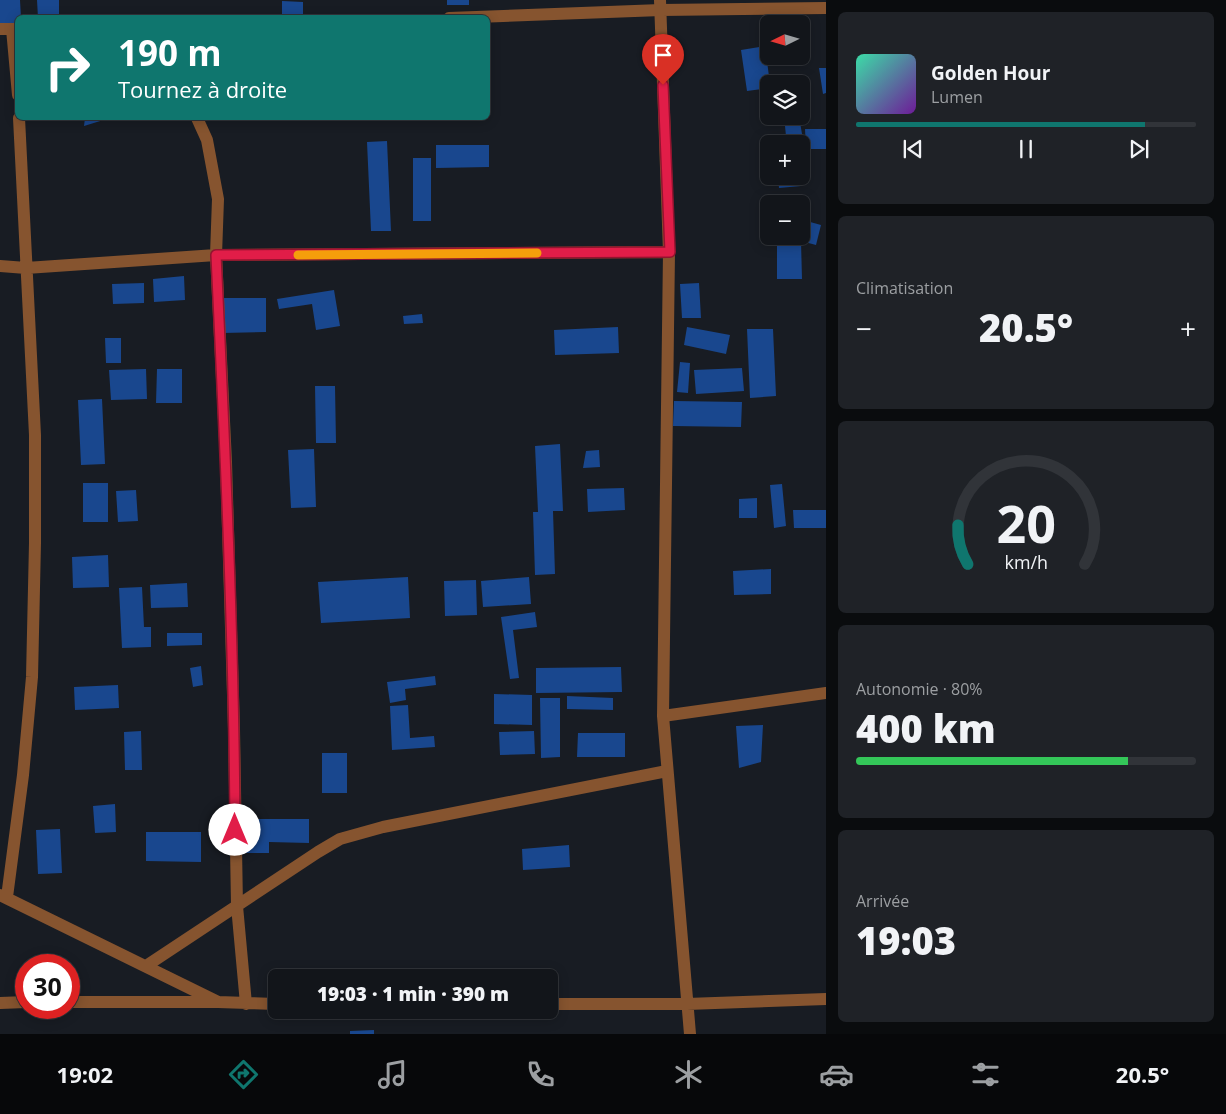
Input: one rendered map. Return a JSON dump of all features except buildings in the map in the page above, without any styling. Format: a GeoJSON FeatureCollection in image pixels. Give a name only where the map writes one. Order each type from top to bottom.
{"type":"FeatureCollection","features":[{"type":"Feature","properties":{"kind":"street"},"geometry":{"type":"LineString","coordinates":[[490,15],[660,5],[826,8]]}},
{"type":"Feature","properties":{"kind":"street"},"geometry":{"type":"LineString","coordinates":[[660,5],[670,252],[663,716],[690,1034]]}},
{"type":"Feature","properties":{"kind":"street"},"geometry":{"type":"LineString","coordinates":[[10,29],[15,70]]}},
{"type":"Feature","properties":{"kind":"street"},"geometry":{"type":"LineString","coordinates":[[20,120],[35,435],[35,543],[32,677],[23,775],[4,896],[218,1002]]}},
{"type":"Feature","properties":{"kind":"street"},"geometry":{"type":"LineString","coordinates":[[198,120],[207,140],[218,199],[216,255],[226,462],[237,906],[246,1004]]}},
{"type":"Feature","properties":{"kind":"street"},"geometry":{"type":"LineString","coordinates":[[0,266],[26,268],[216,255],[670,252]]}},
{"type":"Feature","properties":{"kind":"street"},"geometry":{"type":"LineString","coordinates":[[663,716],[826,693]]}},
{"type":"Feature","properties":{"kind":"street"},"geometry":{"type":"LineString","coordinates":[[146,966],[340,839],[383,827],[667,771]]}},
{"type":"Feature","properties":{"kind":"street"},"geometry":{"type":"LineString","coordinates":[[558,1004],[687,1004],[826,999]]}},
{"type":"Feature","properties":{"kind":"street"},"geometry":{"type":"LineString","coordinates":[[0,1003],[15,1002]]}},
{"type":"Feature","properties":{"kind":"street"},"geometry":{"type":"LineString","coordinates":[[80,1002],[268,1004]]}},
{"type":"Feature","properties":{"kind":"slow traffic"},"geometry":{"type":"LineString","coordinates":[[298,255],[537,253]]}},
{"type":"Feature","properties":{"kind":"route"},"geometry":{"type":"LineString","coordinates":[[235,830],[227,481],[216,255],[670,252],[663,85]]}}]}
